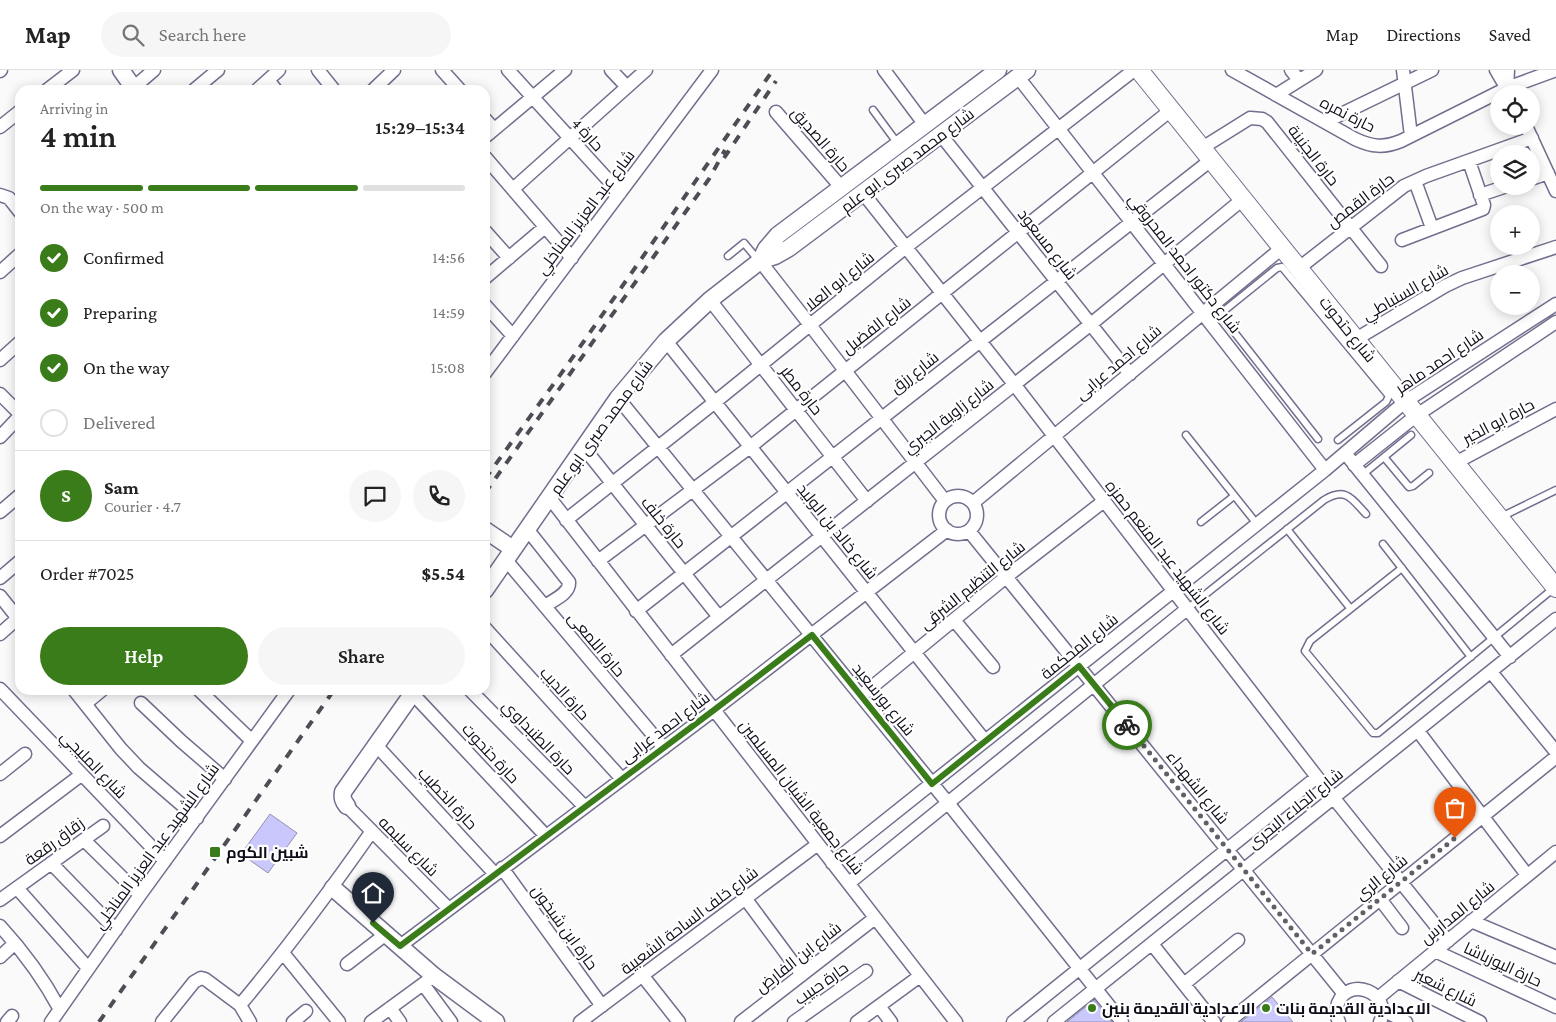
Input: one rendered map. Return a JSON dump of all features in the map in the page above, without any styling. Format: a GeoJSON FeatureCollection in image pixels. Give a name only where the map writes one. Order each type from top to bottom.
{"type":"FeatureCollection","features":[{"type":"Feature","properties":{"kind":"main road","name":"شارع حتحوت"},"geometry":{"type":"LineString","coordinates":[[1141,71],[1289,260],[1356,339],[1556,588]]}},
{"type":"Feature","properties":{"kind":"street"},"geometry":{"type":"LineString","coordinates":[[54,85],[73,70]]}},
{"type":"Feature","properties":{"kind":"street"},"geometry":{"type":"LineString","coordinates":[[121,70],[131,85]]}},
{"type":"Feature","properties":{"kind":"street"},"geometry":{"type":"LineString","coordinates":[[138,85],[154,70]]}},
{"type":"Feature","properties":{"kind":"street"},"geometry":{"type":"LineString","coordinates":[[200,85],[218,70]]}},
{"type":"Feature","properties":{"kind":"street"},"geometry":{"type":"LineString","coordinates":[[272,85],[279,70]]}},
{"type":"Feature","properties":{"kind":"street"},"geometry":{"type":"LineString","coordinates":[[318,70],[330,85]]}},
{"type":"Feature","properties":{"kind":"street"},"geometry":{"type":"LineString","coordinates":[[381,85],[394,70]]}},
{"type":"Feature","properties":{"kind":"street"},"geometry":{"type":"LineString","coordinates":[[442,70],[456,85]]}},
{"type":"Feature","properties":{"kind":"street","name":"حارة 4"},"geometry":{"type":"LineString","coordinates":[[508,70],[620,193]]}},
{"type":"Feature","properties":{"kind":"street"},"geometry":{"type":"LineString","coordinates":[[490,133],[565,70]]}},
{"type":"Feature","properties":{"kind":"street"},"geometry":{"type":"LineString","coordinates":[[611,70],[627,87]]}},
{"type":"Feature","properties":{"kind":"street"},"geometry":{"type":"LineString","coordinates":[[513,189],[646,70]]}},
{"type":"Feature","properties":{"kind":"street","name":"شارع عبد العزيز المناخلي"},"geometry":{"type":"LineString","coordinates":[[490,366],[712,70]]}},
{"type":"Feature","properties":{"kind":"street","name":"شارع محمد صبرى ابو علم"},"geometry":{"type":"LineString","coordinates":[[760,261],[766,249],[778,236],[998,70]]}},
{"type":"Feature","properties":{"kind":"street","name":"حارة نمره"},"geometry":{"type":"LineString","coordinates":[[1232,70],[1356,139],[1373,146],[1391,145],[1490,100]]}},
{"type":"Feature","properties":{"kind":"street"},"geometry":{"type":"LineString","coordinates":[[1276,95],[1295,75],[1316,70]]}},
{"type":"Feature","properties":{"kind":"street"},"geometry":{"type":"LineString","coordinates":[[1325,122],[1404,76],[1432,70]]}},
{"type":"Feature","properties":{"kind":"street"},"geometry":{"type":"LineString","coordinates":[[1496,70],[1505,85]]}},
{"type":"Feature","properties":{"kind":"street"},"geometry":{"type":"LineString","coordinates":[[1508,70],[1509,85]]}},
{"type":"Feature","properties":{"kind":"street","name":"حارة نمره"},"geometry":{"type":"LineString","coordinates":[[1522,85],[1556,70]]}},
{"type":"Feature","properties":{"kind":"street"},"geometry":{"type":"LineString","coordinates":[[888,71],[925,125]]}},
{"type":"Feature","properties":{"kind":"street","name":"شارع ابو العلا"},"geometry":{"type":"LineString","coordinates":[[566,520],[982,187],[1058,128],[1141,71]]}},
{"type":"Feature","properties":{"kind":"street","name":"شارع محمد صبرى ابو علم"},"geometry":{"type":"LineString","coordinates":[[490,583],[618,398],[666,341],[710,300],[760,261],[775,256],[789,248],[1023,73]]}},
{"type":"Feature","properties":{"kind":"street","name":"شارع دكتور احمد المحروقي"},"geometry":{"type":"LineString","coordinates":[[1023,73],[1058,128],[1325,470]]}},
{"type":"Feature","properties":{"kind":"street"},"geometry":{"type":"LineString","coordinates":[[1404,76],[1411,136]]}},
{"type":"Feature","properties":{"kind":"street","name":"شارع الفضيل"},"geometry":{"type":"LineString","coordinates":[[598,561],[796,410],[1171,110]]}},
{"type":"Feature","properties":{"kind":"street","name":"حارة الصديق"},"geometry":{"type":"LineString","coordinates":[[776,112],[841,187]]}},
{"type":"Feature","properties":{"kind":"street"},"geometry":{"type":"LineString","coordinates":[[0,127],[15,115]]}},
{"type":"Feature","properties":{"kind":"street","name":"حارة الجنينة"},"geometry":{"type":"LineString","coordinates":[[1207,154],[1245,120],[1250,118],[1262,119],[1271,126],[1381,266]]}},
{"type":"Feature","properties":{"kind":"street","name":"شارع مسعود"},"geometry":{"type":"LineString","coordinates":[[941,135],[1130,374]]}},
{"type":"Feature","properties":{"kind":"street"},"geometry":{"type":"LineString","coordinates":[[1530,135],[1556,191]]}},
{"type":"Feature","properties":{"kind":"street","name":"حارة القمص"},"geometry":{"type":"LineString","coordinates":[[1289,260],[1350,227],[1393,193],[1415,180],[1532,138]]}},
{"type":"Feature","properties":{"kind":"street"},"geometry":{"type":"LineString","coordinates":[[898,144],[909,158]]}},
{"type":"Feature","properties":{"kind":"street","name":"شارع رزق"},"geometry":{"type":"LineString","coordinates":[[636,611],[1132,222],[1207,154]]}},
{"type":"Feature","properties":{"kind":"street"},"geometry":{"type":"LineString","coordinates":[[1402,240],[1482,210],[1484,205],[1469,161]]}},
{"type":"Feature","properties":{"kind":"street"},"geometry":{"type":"LineString","coordinates":[[490,163],[572,258]]}},
{"type":"Feature","properties":{"kind":"street"},"geometry":{"type":"LineString","coordinates":[[1540,175],[1548,173]]}},
{"type":"Feature","properties":{"kind":"street"},"geometry":{"type":"LineString","coordinates":[[1415,180],[1432,228]]}},
{"type":"Feature","properties":{"kind":"street","name":"شارع الشهيد عبد المنعم حمزه"},"geometry":{"type":"LineString","coordinates":[[863,192],[1014,384],[1317,777],[1448,941]]}},
{"type":"Feature","properties":{"kind":"street"},"geometry":{"type":"LineString","coordinates":[[1480,195],[1490,192]]}},
{"type":"Feature","properties":{"kind":"street"},"geometry":{"type":"LineString","coordinates":[[0,195],[9,198],[15,206]]}},
{"type":"Feature","properties":{"kind":"street","name":"شارع زاوية الجبري"},"geometry":{"type":"LineString","coordinates":[[671,655],[1091,324],[1243,199]]}},
{"type":"Feature","properties":{"kind":"street"},"geometry":{"type":"LineString","coordinates":[[490,274],[545,227]]}},
{"type":"Feature","properties":{"kind":"street"},"geometry":{"type":"LineString","coordinates":[[490,237],[508,258]]}},
{"type":"Feature","properties":{"kind":"street","name":"شارع السنباطي"},"geometry":{"type":"LineString","coordinates":[[1356,339],[1445,286],[1462,278],[1556,247]]}},
{"type":"Feature","properties":{"kind":"street"},"geometry":{"type":"LineString","coordinates":[[0,272],[15,258]]}},
{"type":"Feature","properties":{"kind":"street","name":"شارع احمد عرابى"},"geometry":{"type":"LineString","coordinates":[[974,502],[1203,313],[1217,309],[1289,260]]}},
{"type":"Feature","properties":{"kind":"street"},"geometry":{"type":"LineString","coordinates":[[760,261],[846,370],[945,501]]}},
{"type":"Feature","properties":{"kind":"street","name":"حارة مطر"},"geometry":{"type":"LineString","coordinates":[[710,300],[867,501]]}},
{"type":"Feature","properties":{"kind":"street","name":"شارع احمد ماهر"},"geometry":{"type":"LineString","coordinates":[[1345,453],[1412,408],[1556,304]]}},
{"type":"Feature","properties":{"kind":"street"},"geometry":{"type":"LineString","coordinates":[[490,311],[513,336]]}},
{"type":"Feature","properties":{"kind":"street","name":"شارع احمد ماهر"},"geometry":{"type":"LineString","coordinates":[[1358,470],[1412,408],[1556,322]]}},
{"type":"Feature","properties":{"kind":"street","name":"شارع خالد بن الوليد"},"geometry":{"type":"LineString","coordinates":[[666,341],[985,741]]}},
{"type":"Feature","properties":{"kind":"street"},"geometry":{"type":"LineString","coordinates":[[0,360],[15,346]]}},
{"type":"Feature","properties":{"kind":"street"},"geometry":{"type":"LineString","coordinates":[[0,394],[15,410]]}},
{"type":"Feature","properties":{"kind":"street","name":"شارع بورسعيد"},"geometry":{"type":"LineString","coordinates":[[618,398],[948,803],[1122,1022]]}},
{"type":"Feature","properties":{"kind":"street","name":"حارة ابو الخير"},"geometry":{"type":"LineString","coordinates":[[1455,463],[1556,409]]}},
{"type":"Feature","properties":{"kind":"street"},"geometry":{"type":"LineString","coordinates":[[0,437],[15,420]]}},
{"type":"Feature","properties":{"kind":"street","name":"حارة خلف"},"geometry":{"type":"LineString","coordinates":[[584,448],[719,617]]}},
{"type":"Feature","properties":{"kind":"street"},"geometry":{"type":"LineString","coordinates":[[1345,453],[1510,657]]}},
{"type":"Feature","properties":{"kind":"street","name":"شارع المحكمة"},"geometry":{"type":"LineString","coordinates":[[832,863],[1345,453]]}},
{"type":"Feature","properties":{"kind":"street"},"geometry":{"type":"LineString","coordinates":[[956,495],[969,498],[974,502],[978,514],[977,521],[969,531],[958,534],[947,530],[940,522],[941,505],[945,501],[956,495]]}},
{"type":"Feature","properties":{"kind":"street","name":"شارع جمعية الشبان المسلمين"},"geometry":{"type":"LineString","coordinates":[[550,497],[636,611],[956,1022]]}},
{"type":"Feature","properties":{"kind":"street"},"geometry":{"type":"LineString","coordinates":[[0,512],[15,499]]}},
{"type":"Feature","properties":{"kind":"street","name":"شارع التنظيم الشرقى"},"geometry":{"type":"LineString","coordinates":[[861,696],[1006,577],[1104,501]]}},
{"type":"Feature","properties":{"kind":"street"},"geometry":{"type":"LineString","coordinates":[[527,529],[570,584],[567,591],[545,606]]}},
{"type":"Feature","properties":{"kind":"street","name":"شارع احمد عرابى"},"geometry":{"type":"LineString","coordinates":[[400,946],[448,908],[714,710],[947,530]]}},
{"type":"Feature","properties":{"kind":"street","name":"شارع الشهداء"},"geometry":{"type":"LineString","coordinates":[[969,531],[1344,994]]}},
{"type":"Feature","properties":{"kind":"street"},"geometry":{"type":"LineString","coordinates":[[490,535],[509,555]]}},
{"type":"Feature","properties":{"kind":"street","name":"حارة اللمعى"},"geometry":{"type":"LineString","coordinates":[[509,555],[545,606],[664,748]]}},
{"type":"Feature","properties":{"kind":"street"},"geometry":{"type":"LineString","coordinates":[[0,578],[15,565]]}},
{"type":"Feature","properties":{"kind":"street"},"geometry":{"type":"LineString","coordinates":[[0,596],[15,615]]}},
{"type":"Feature","properties":{"kind":"street"},"geometry":{"type":"LineString","coordinates":[[848,883],[1187,609]]}},
{"type":"Feature","properties":{"kind":"street","name":"شارع الجلاء البحرى"},"geometry":{"type":"LineString","coordinates":[[1054,1022],[1556,619]]}},
{"type":"Feature","properties":{"kind":"street"},"geometry":{"type":"LineString","coordinates":[[954,620],[993,667]]}},
{"type":"Feature","properties":{"kind":"street"},"geometry":{"type":"LineString","coordinates":[[0,634],[15,623]]}},
{"type":"Feature","properties":{"kind":"street","name":"حارة الديب"},"geometry":{"type":"LineString","coordinates":[[490,634],[622,779]]}},
{"type":"Feature","properties":{"kind":"street"},"geometry":{"type":"LineString","coordinates":[[1491,672],[1556,752]]}},
{"type":"Feature","properties":{"kind":"street"},"geometry":{"type":"LineString","coordinates":[[78,695],[121,749],[139,768],[196,818]]}},
{"type":"Feature","properties":{"kind":"street"},"geometry":{"type":"LineString","coordinates":[[85,704],[96,695]]}},
{"type":"Feature","properties":{"kind":"street"},"geometry":{"type":"LineString","coordinates":[[204,695],[252,741]]}},
{"type":"Feature","properties":{"kind":"street","name":"شارع الشهيد عبد العزيز المناخلي"},"geometry":{"type":"LineString","coordinates":[[51,1022],[59,1008],[285,695]]}},
{"type":"Feature","properties":{"kind":"street"},"geometry":{"type":"LineString","coordinates":[[347,806],[343,802],[343,792],[411,695]]}},
{"type":"Feature","properties":{"kind":"street","name":"حارة حتحوت"},"geometry":{"type":"LineString","coordinates":[[416,695],[546,836]]}},
{"type":"Feature","properties":{"kind":"street","name":"حارة الطنبداوي"},"geometry":{"type":"LineString","coordinates":[[475,695],[584,807]]}},
{"type":"Feature","properties":{"kind":"street","name":"شارع المليجي"},"geometry":{"type":"LineString","coordinates":[[3,697],[165,861]]}},
{"type":"Feature","properties":{"kind":"street"},"geometry":{"type":"LineString","coordinates":[[141,703],[225,779]]}},
{"type":"Feature","properties":{"kind":"street"},"geometry":{"type":"LineString","coordinates":[[1418,730],[1527,875]]}},
{"type":"Feature","properties":{"kind":"street","name":"حارة الخطيب"},"geometry":{"type":"LineString","coordinates":[[376,745],[498,871]]}},
{"type":"Feature","properties":{"kind":"street"},"geometry":{"type":"LineString","coordinates":[[0,774],[25,754]]}},
{"type":"Feature","properties":{"kind":"street","name":"شارع الري"},"geometry":{"type":"LineString","coordinates":[[1228,1022],[1556,757]]}},
{"type":"Feature","properties":{"kind":"street"},"geometry":{"type":"LineString","coordinates":[[0,836],[81,775]]}},
{"type":"Feature","properties":{"kind":"street","name":"شارع الجلاء البحرى"},"geometry":{"type":"LineString","coordinates":[[1013,1022],[1317,777]]}},
{"type":"Feature","properties":{"kind":"street","name":"شارع سليمه"},"geometry":{"type":"LineString","coordinates":[[347,806],[448,908]]}},
{"type":"Feature","properties":{"kind":"street","name":"زقاق رقعة"},"geometry":{"type":"LineString","coordinates":[[0,900],[103,826]]}},
{"type":"Feature","properties":{"kind":"street"},"geometry":{"type":"LineString","coordinates":[[240,1005],[283,953],[372,831]]}},
{"type":"Feature","properties":{"kind":"street"},"geometry":{"type":"LineString","coordinates":[[84,840],[140,895]]}},
{"type":"Feature","properties":{"kind":"street","name":"شارع خلف الساحة الشعبية"},"geometry":{"type":"LineString","coordinates":[[580,1022],[818,844]]}},
{"type":"Feature","properties":{"kind":"street","name":"شارع المدارس"},"geometry":{"type":"LineString","coordinates":[[1378,998],[1556,852]]}},
{"type":"Feature","properties":{"kind":"street"},"geometry":{"type":"LineString","coordinates":[[51,863],[116,930]]}},
{"type":"Feature","properties":{"kind":"street","name":"حارة ابن شيخون"},"geometry":{"type":"LineString","coordinates":[[498,871],[602,1006]]}},
{"type":"Feature","properties":{"kind":"street"},"geometry":{"type":"LineString","coordinates":[[17,888],[88,968]]}},
{"type":"Feature","properties":{"kind":"street"},"geometry":{"type":"LineString","coordinates":[[332,888],[400,946],[429,980],[451,1022]]}},
{"type":"Feature","properties":{"kind":"street"},"geometry":{"type":"LineString","coordinates":[[745,898],[802,975]]}},
{"type":"Feature","properties":{"kind":"street"},"geometry":{"type":"LineString","coordinates":[[1380,899],[1402,928]]}},
{"type":"Feature","properties":{"kind":"street","name":"شارع ابن الفارض"},"geometry":{"type":"LineString","coordinates":[[748,1021],[802,975],[875,918]]}},
{"type":"Feature","properties":{"kind":"street"},"geometry":{"type":"LineString","coordinates":[[1471,921],[1556,957]]}},
{"type":"Feature","properties":{"kind":"street"},"geometry":{"type":"LineString","coordinates":[[0,926],[39,974],[59,1008]]}},
{"type":"Feature","properties":{"kind":"street"},"geometry":{"type":"LineString","coordinates":[[347,964],[386,934]]}},
{"type":"Feature","properties":{"kind":"street"},"geometry":{"type":"LineString","coordinates":[[1184,984],[1238,940]]}},
{"type":"Feature","properties":{"kind":"street"},"geometry":{"type":"LineString","coordinates":[[0,957],[15,943]]}},
{"type":"Feature","properties":{"kind":"street"},"geometry":{"type":"LineString","coordinates":[[1152,944],[1214,1022]]}},
{"type":"Feature","properties":{"kind":"street","name":"حارة اليوزباشا"},"geometry":{"type":"LineString","coordinates":[[1435,951],[1556,1007]]}},
{"type":"Feature","properties":{"kind":"street"},"geometry":{"type":"LineString","coordinates":[[283,953],[339,1022]]}},
{"type":"Feature","properties":{"kind":"street","name":"حارة حبيب"},"geometry":{"type":"LineString","coordinates":[[794,1022],[866,971]]}},
{"type":"Feature","properties":{"kind":"street"},"geometry":{"type":"LineString","coordinates":[[642,975],[679,1022]]}},
{"type":"Feature","properties":{"kind":"street"},"geometry":{"type":"LineString","coordinates":[[858,1022],[920,976]]}},
{"type":"Feature","properties":{"kind":"street"},"geometry":{"type":"LineString","coordinates":[[162,1022],[194,982],[201,978],[240,1005],[250,1022]]}},
{"type":"Feature","properties":{"kind":"street"},"geometry":{"type":"LineString","coordinates":[[371,1022],[429,980]]}},
{"type":"Feature","properties":{"kind":"street"},"geometry":{"type":"LineString","coordinates":[[429,980],[496,1022]]}},
{"type":"Feature","properties":{"kind":"street","name":"شارع شعير"},"geometry":{"type":"LineString","coordinates":[[1398,981],[1480,1022]]}},
{"type":"Feature","properties":{"kind":"street"},"geometry":{"type":"LineString","coordinates":[[1340,1022],[1336,1010],[1339,1001],[1344,994],[1358,989],[1365,989],[1378,998],[1381,1016],[1406,1022]]}},
{"type":"Feature","properties":{"kind":"street"},"geometry":{"type":"LineString","coordinates":[[879,1006],[891,1022]]}},
{"type":"Feature","properties":{"kind":"street"},"geometry":{"type":"LineString","coordinates":[[390,1008],[400,1022]]}},
{"type":"Feature","properties":{"kind":"street"},"geometry":{"type":"LineString","coordinates":[[293,1022],[306,1011]]}},
{"type":"Feature","properties":{"kind":"lane"},"geometry":{"type":"LineString","coordinates":[[873,110],[898,144]]}},
{"type":"Feature","properties":{"kind":"lane"},"geometry":{"type":"LineString","coordinates":[[728,256],[744,244],[760,261]]}},
{"type":"Feature","properties":{"kind":"lane"},"geometry":{"type":"LineString","coordinates":[[1318,439],[1217,309],[1289,260],[1389,396],[1386,402],[1338,440]]}},
{"type":"Feature","properties":{"kind":"lane"},"geometry":{"type":"LineString","coordinates":[[1186,435],[1257,524]]}},
{"type":"Feature","properties":{"kind":"lane"},"geometry":{"type":"LineString","coordinates":[[1358,470],[1384,457],[1412,435]]}},
{"type":"Feature","properties":{"kind":"lane"},"geometry":{"type":"LineString","coordinates":[[1384,457],[1408,487],[1413,486],[1429,473]]}},
{"type":"Feature","properties":{"kind":"lane"},"geometry":{"type":"LineString","coordinates":[[1500,518],[1556,490]]}},
{"type":"Feature","properties":{"kind":"lane"},"geometry":{"type":"LineString","coordinates":[[1187,609],[1286,529],[1333,494],[1349,496],[1366,514]]}},
{"type":"Feature","properties":{"kind":"lane"},"geometry":{"type":"LineString","coordinates":[[1201,522],[1234,496]]}},
{"type":"Feature","properties":{"kind":"lane"},"geometry":{"type":"LineString","coordinates":[[1286,529],[1350,608]]}},
{"type":"Feature","properties":{"kind":"lane"},"geometry":{"type":"LineString","coordinates":[[1384,544],[1471,657]]}},
{"type":"Feature","properties":{"kind":"lane"},"geometry":{"type":"LineString","coordinates":[[1402,568],[1310,641],[1305,651],[1373,733],[1378,733],[1556,588]]}},
{"type":"Feature","properties":{"kind":"building"},"geometry":{"type":"Polygon","coordinates":[[[270,814],[297,833],[268,873],[241,854],[270,814]]]}},
{"type":"Feature","properties":{"kind":"building","name":"الاعدادية القديمة بنات"},"geometry":{"type":"Polygon","coordinates":[[[1272,997],[1293,1022],[1241,1022],[1272,997]]]}},
{"type":"Feature","properties":{"kind":"building","name":"الاعدادية القديمة بنين"},"geometry":{"type":"Polygon","coordinates":[[[1094,1000],[1112,1022],[1067,1022],[1094,1000]]]}},
{"type":"Feature","properties":{"kind":"railway"},"geometry":{"type":"LineString","coordinates":[[490,472],[568,364],[773,70]]}},
{"type":"Feature","properties":{"kind":"railway"},"geometry":{"type":"LineString","coordinates":[[724,158],[776,81]]}},
{"type":"Feature","properties":{"kind":"railway"},"geometry":{"type":"LineString","coordinates":[[490,486],[709,179],[725,150]]}},
{"type":"Feature","properties":{"kind":"railway"},"geometry":{"type":"LineString","coordinates":[[99,1022],[330,695]]}},
{"type":"Feature","properties":{"kind":"way so far"},"geometry":{"type":"LineString","coordinates":[[1127,725],[1312,954],[1455,838]]}},
{"type":"Feature","properties":{"kind":"place","name":"شبين الكوم"},"geometry":{"type":"Point","coordinates":[215,852]}},
{"type":"Feature","properties":{"kind":"place","name":"الاعدادية القديمة بنين"},"geometry":{"type":"Point","coordinates":[1092,1008]}},
{"type":"Feature","properties":{"kind":"place","name":"الاعدادية القديمة بنات"},"geometry":{"type":"Point","coordinates":[1266,1008]}},
{"type":"Feature","properties":{"kind":"route"},"geometry":{"type":"LineString","coordinates":[[373,923],[400,946],[812,635],[932,784],[1079,666],[1127,725]]}}]}
